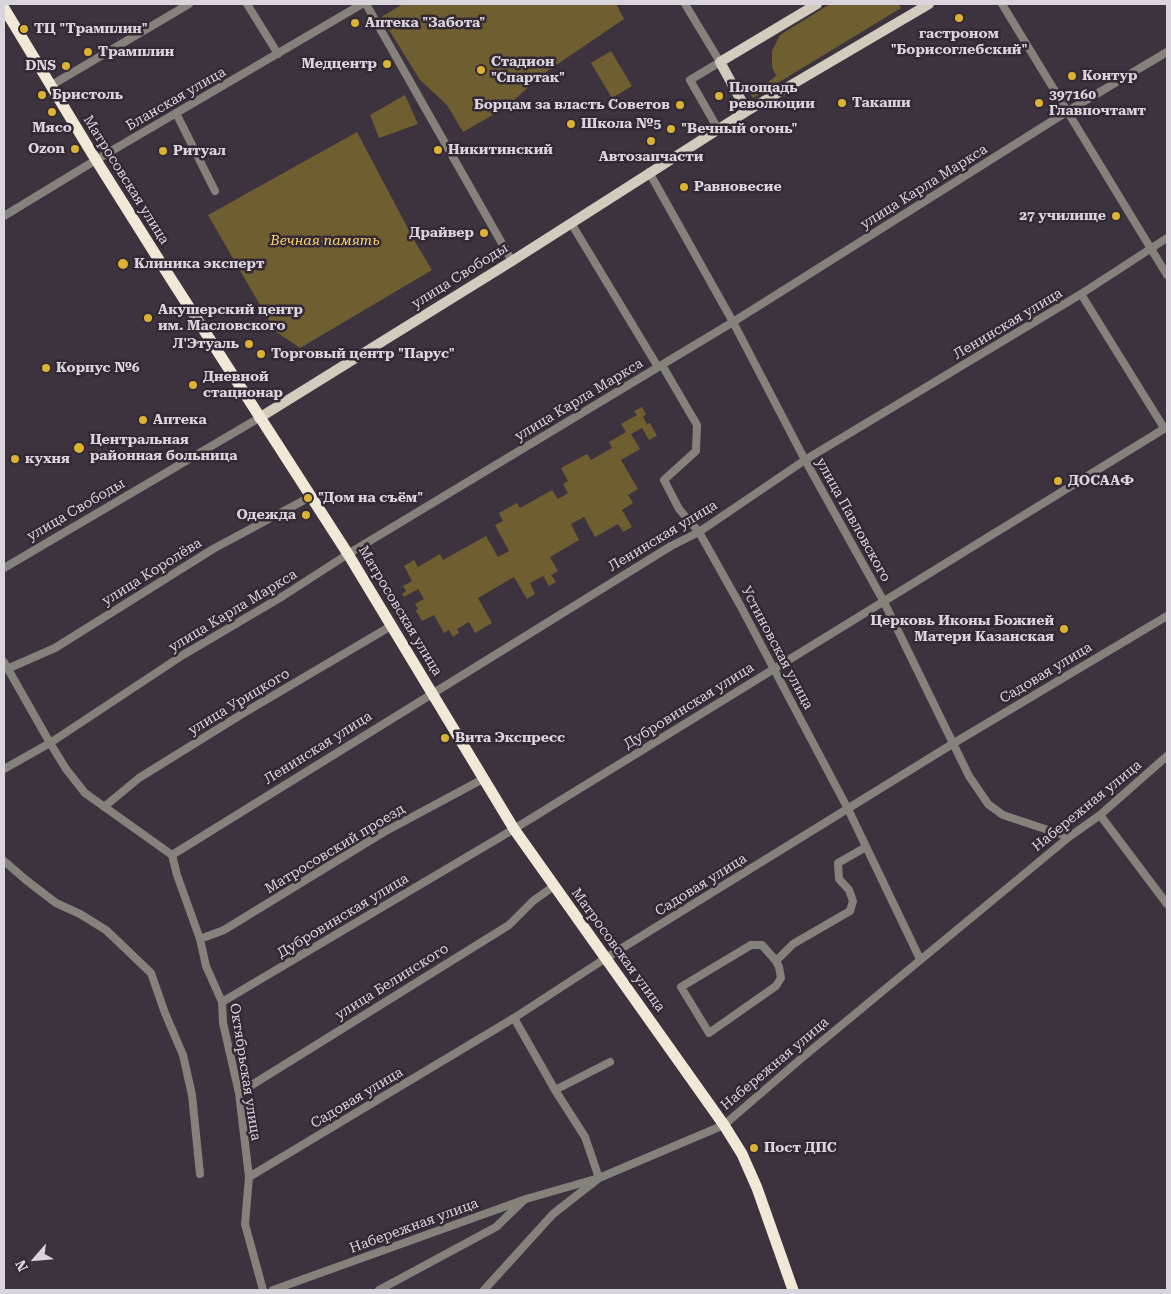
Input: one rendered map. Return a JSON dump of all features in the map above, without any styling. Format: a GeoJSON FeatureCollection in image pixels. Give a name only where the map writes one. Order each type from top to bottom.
{"type":"FeatureCollection","features":[{"type":"Feature","properties":{"kind":"highway","name":"Матросовская улица"},"geometry":{"type":"LineString","coordinates":[[4,8],[96,160],[259,418],[348,554],[514,828],[724,1124],[742,1154],[794,1290]]}},
{"type":"Feature","properties":{"kind":"main road"},"geometry":{"type":"LineString","coordinates":[[747,111],[720,62],[817,4]]}},
{"type":"Feature","properties":{"kind":"main road","name":"улица Свободы"},"geometry":{"type":"LineString","coordinates":[[259,418],[512,261],[747,111],[929,4]]}},
{"type":"Feature","properties":{"kind":"street"},"geometry":{"type":"LineString","coordinates":[[50,86],[189,4]]}},
{"type":"Feature","properties":{"kind":"street"},"geometry":{"type":"LineString","coordinates":[[247,4],[278,54]]}},
{"type":"Feature","properties":{"kind":"street","name":"Бланская улица"},"geometry":{"type":"LineString","coordinates":[[4,216],[362,4]]}},
{"type":"Feature","properties":{"kind":"street"},"geometry":{"type":"LineString","coordinates":[[366,4],[512,261]]}},
{"type":"Feature","properties":{"kind":"street"},"geometry":{"type":"LineString","coordinates":[[685,4],[720,62],[690,80],[718,129]]}},
{"type":"Feature","properties":{"kind":"street"},"geometry":{"type":"LineString","coordinates":[[1002,4],[1167,275]]}},
{"type":"Feature","properties":{"kind":"street","name":"улица Карла Маркса"},"geometry":{"type":"LineString","coordinates":[[4,769],[50,743],[140,682],[733,322],[1068,111],[1167,52]]}},
{"type":"Feature","properties":{"kind":"street"},"geometry":{"type":"LineString","coordinates":[[176,113],[215,191]]}},
{"type":"Feature","properties":{"kind":"street","name":"улица Павловского"},"geometry":{"type":"LineString","coordinates":[[649,172],[884,600],[969,776],[988,804],[1003,815],[1069,837]]}},
{"type":"Feature","properties":{"kind":"street","name":"Устиновская улица"},"geometry":{"type":"LineString","coordinates":[[571,223],[697,425],[696,451],[664,480],[679,509],[699,532],[774,669],[848,809],[920,960]]}},
{"type":"Feature","properties":{"kind":"street","name":"Ленинская улица"},"geometry":{"type":"LineString","coordinates":[[172,854],[432,692],[671,546],[699,532],[806,460],[1081,294],[1167,238]]}},
{"type":"Feature","properties":{"kind":"street"},"geometry":{"type":"LineString","coordinates":[[1081,294],[1166,428]]}},
{"type":"Feature","properties":{"kind":"street","name":"улица Свободы"},"geometry":{"type":"LineString","coordinates":[[4,568],[259,418]]}},
{"type":"Feature","properties":{"kind":"street","name":"Дубровинская улица"},"geometry":{"type":"LineString","coordinates":[[222,1002],[514,828],[1166,428]]}},
{"type":"Feature","properties":{"kind":"street","name":"улица Королёва"},"geometry":{"type":"LineString","coordinates":[[6,666],[55,648],[214,549],[310,497]]}},
{"type":"Feature","properties":{"kind":"street","name":"Садовая улица"},"geometry":{"type":"LineString","coordinates":[[248,1177],[514,1018],[606,958],[954,743],[1167,616]]}},
{"type":"Feature","properties":{"kind":"street","name":"улица Урицкого"},"geometry":{"type":"LineString","coordinates":[[104,807],[138,778],[391,626]]}},
{"type":"Feature","properties":{"kind":"street"},"geometry":{"type":"LineString","coordinates":[[6,666],[66,769],[85,793],[172,854]]}},
{"type":"Feature","properties":{"kind":"street","name":"Набережная улица"},"geometry":{"type":"LineString","coordinates":[[273,1290],[526,1198],[599,1178],[724,1124],[1069,837],[1100,815],[1167,756]]}},
{"type":"Feature","properties":{"kind":"street","name":"Матросовский проезд"},"geometry":{"type":"LineString","coordinates":[[200,939],[224,930],[384,832],[483,779]]}},
{"type":"Feature","properties":{"kind":"street"},"geometry":{"type":"LineString","coordinates":[[1100,815],[1167,904]]}},
{"type":"Feature","properties":{"kind":"street"},"geometry":{"type":"LineString","coordinates":[[776,960],[793,944],[850,911],[853,901],[849,890],[839,879],[838,863],[866,847]]}},
{"type":"Feature","properties":{"kind":"street","name":"Октябрьская улица"},"geometry":{"type":"LineString","coordinates":[[172,854],[177,875],[200,939],[206,966],[222,1002],[223,1023],[239,1093],[248,1177],[244,1224],[263,1290]]}},
{"type":"Feature","properties":{"kind":"street"},"geometry":{"type":"LineString","coordinates":[[4,861],[56,902],[106,930],[151,973],[183,1055],[192,1095],[200,1174]]}},
{"type":"Feature","properties":{"kind":"street","name":"улица Белинского"},"geometry":{"type":"LineString","coordinates":[[239,1093],[509,925],[533,901],[554,886]]}},
{"type":"Feature","properties":{"kind":"street"},"geometry":{"type":"LineString","coordinates":[[751,945],[762,945],[776,960],[781,978],[776,986],[709,1033],[681,987],[751,945]]}},
{"type":"Feature","properties":{"kind":"street"},"geometry":{"type":"LineString","coordinates":[[484,1290],[553,1214],[599,1178],[586,1138],[555,1090],[514,1018]]}},
{"type":"Feature","properties":{"kind":"street"},"geometry":{"type":"LineString","coordinates":[[555,1090],[610,1062]]}},
{"type":"Feature","properties":{"kind":"street"},"geometry":{"type":"LineString","coordinates":[[379,1290],[496,1227],[526,1198]]}},
{"type":"Feature","properties":{"kind":"green space","name":"Стадион \"Спартак\""},"geometry":{"type":"Polygon","coordinates":[[[403,4],[616,4],[624,19],[543,74],[505,108],[463,132],[447,105],[420,80],[381,17],[403,4]]]}},
{"type":"Feature","properties":{"kind":"green space"},"geometry":{"type":"Polygon","coordinates":[[[830,4],[898,4],[901,8],[753,98],[751,95],[776,76],[772,67],[772,51],[780,35],[830,4]]]}},
{"type":"Feature","properties":{"kind":"green space"},"geometry":{"type":"Polygon","coordinates":[[[611,51],[632,86],[612,98],[591,63],[611,51]]]}},
{"type":"Feature","properties":{"kind":"green space"},"geometry":{"type":"Polygon","coordinates":[[[405,95],[418,124],[379,138],[370,115],[405,95]]]}},
{"type":"Feature","properties":{"kind":"green space","name":"Вечная память"},"geometry":{"type":"Polygon","coordinates":[[[357,132],[432,270],[300,348],[275,331],[208,215],[357,132]]]}},
{"type":"Feature","properties":{"kind":"green space"},"geometry":{"type":"Polygon","coordinates":[[[642,407],[646,414],[643,417],[647,424],[650,423],[657,436],[649,440],[642,428],[631,434],[640,449],[621,460],[638,489],[628,495],[633,503],[622,510],[632,527],[623,532],[618,524],[595,537],[584,517],[571,524],[579,540],[550,557],[558,571],[551,575],[556,582],[549,586],[543,576],[530,583],[535,594],[527,599],[514,577],[478,598],[492,623],[475,633],[469,622],[457,629],[459,633],[453,637],[449,630],[444,633],[434,615],[422,621],[416,611],[418,609],[415,604],[424,599],[418,589],[404,597],[402,594],[406,591],[403,586],[412,581],[404,566],[414,560],[418,567],[440,554],[443,560],[486,536],[498,557],[509,551],[495,525],[503,521],[499,513],[517,503],[520,508],[552,490],[558,499],[568,493],[563,484],[568,481],[561,468],[587,454],[591,460],[612,448],[609,442],[626,432],[621,424],[637,415],[634,411],[642,407]]]}},
{"type":"Feature","properties":{"kind":"place","name":"гастроном \"Борисоглебский\""},"geometry":{"type":"Point","coordinates":[959,18]}},
{"type":"Feature","properties":{"kind":"place","name":"Аптека \"Забота\""},"geometry":{"type":"Point","coordinates":[355,23]}},
{"type":"Feature","properties":{"kind":"place","name":"ТЦ \"Трамплин\""},"geometry":{"type":"Point","coordinates":[24,29]}},
{"type":"Feature","properties":{"kind":"place","name":"Трамплин"},"geometry":{"type":"Point","coordinates":[88,52]}},
{"type":"Feature","properties":{"kind":"place","name":"Медцентр"},"geometry":{"type":"Point","coordinates":[387,64]}},
{"type":"Feature","properties":{"kind":"place","name":"DNS"},"geometry":{"type":"Point","coordinates":[66,66]}},
{"type":"Feature","properties":{"kind":"place","name":"Стадион \"Спартак\""},"geometry":{"type":"Point","coordinates":[481,70]}},
{"type":"Feature","properties":{"kind":"place","name":"Контур"},"geometry":{"type":"Point","coordinates":[1072,76]}},
{"type":"Feature","properties":{"kind":"place","name":"Бристоль"},"geometry":{"type":"Point","coordinates":[42,95]}},
{"type":"Feature","properties":{"kind":"place","name":"Площадь революции"},"geometry":{"type":"Point","coordinates":[719,96]}},
{"type":"Feature","properties":{"kind":"place","name":"Такаши"},"geometry":{"type":"Point","coordinates":[842,103]}},
{"type":"Feature","properties":{"kind":"place","name":"397160 Главпочтамт"},"geometry":{"type":"Point","coordinates":[1039,103]}},
{"type":"Feature","properties":{"kind":"place","name":"Борцам за власть Советов"},"geometry":{"type":"Point","coordinates":[680,105]}},
{"type":"Feature","properties":{"kind":"place","name":"Мясо"},"geometry":{"type":"Point","coordinates":[52,112]}},
{"type":"Feature","properties":{"kind":"place","name":"Школа №5"},"geometry":{"type":"Point","coordinates":[571,124]}},
{"type":"Feature","properties":{"kind":"place","name":"\"Вечный огонь\""},"geometry":{"type":"Point","coordinates":[671,129]}},
{"type":"Feature","properties":{"kind":"place","name":"Автозапчасти"},"geometry":{"type":"Point","coordinates":[651,141]}},
{"type":"Feature","properties":{"kind":"place","name":"Ozon"},"geometry":{"type":"Point","coordinates":[75,149]}},
{"type":"Feature","properties":{"kind":"place","name":"Никитинский"},"geometry":{"type":"Point","coordinates":[438,150]}},
{"type":"Feature","properties":{"kind":"place","name":"Ритуал"},"geometry":{"type":"Point","coordinates":[163,151]}},
{"type":"Feature","properties":{"kind":"place","name":"Равновесие"},"geometry":{"type":"Point","coordinates":[684,187]}},
{"type":"Feature","properties":{"kind":"place","name":"27 училище"},"geometry":{"type":"Point","coordinates":[1116,216]}},
{"type":"Feature","properties":{"kind":"place","name":"Драйвер"},"geometry":{"type":"Point","coordinates":[484,233]}},
{"type":"Feature","properties":{"kind":"place","name":"Клиника эксперт"},"geometry":{"type":"Point","coordinates":[123,264]}},
{"type":"Feature","properties":{"kind":"place","name":"Акушерский центр им. Масловского"},"geometry":{"type":"Point","coordinates":[148,318]}},
{"type":"Feature","properties":{"kind":"place","name":"Л'Этуаль"},"geometry":{"type":"Point","coordinates":[249,344]}},
{"type":"Feature","properties":{"kind":"place","name":"Торговый центр \"Парус\""},"geometry":{"type":"Point","coordinates":[261,354]}},
{"type":"Feature","properties":{"kind":"place","name":"Корпус №6"},"geometry":{"type":"Point","coordinates":[46,368]}},
{"type":"Feature","properties":{"kind":"place","name":"Дневной стационар"},"geometry":{"type":"Point","coordinates":[193,385]}},
{"type":"Feature","properties":{"kind":"place","name":"Аптека"},"geometry":{"type":"Point","coordinates":[143,420]}},
{"type":"Feature","properties":{"kind":"place","name":"Центральная районная больница"},"geometry":{"type":"Point","coordinates":[79,448]}},
{"type":"Feature","properties":{"kind":"place","name":"кухня"},"geometry":{"type":"Point","coordinates":[15,459]}},
{"type":"Feature","properties":{"kind":"place","name":"ДОСААФ"},"geometry":{"type":"Point","coordinates":[1058,481]}},
{"type":"Feature","properties":{"kind":"place","name":"\"Дом на съём\""},"geometry":{"type":"Point","coordinates":[308,498]}},
{"type":"Feature","properties":{"kind":"place","name":"Одежда"},"geometry":{"type":"Point","coordinates":[306,515]}},
{"type":"Feature","properties":{"kind":"place","name":"Церковь Иконы Божией Матери Казанская"},"geometry":{"type":"Point","coordinates":[1064,629]}},
{"type":"Feature","properties":{"kind":"place","name":"Вита Экспресс"},"geometry":{"type":"Point","coordinates":[445,738]}},
{"type":"Feature","properties":{"kind":"place","name":"Пост ДПС"},"geometry":{"type":"Point","coordinates":[754,1148]}}]}
